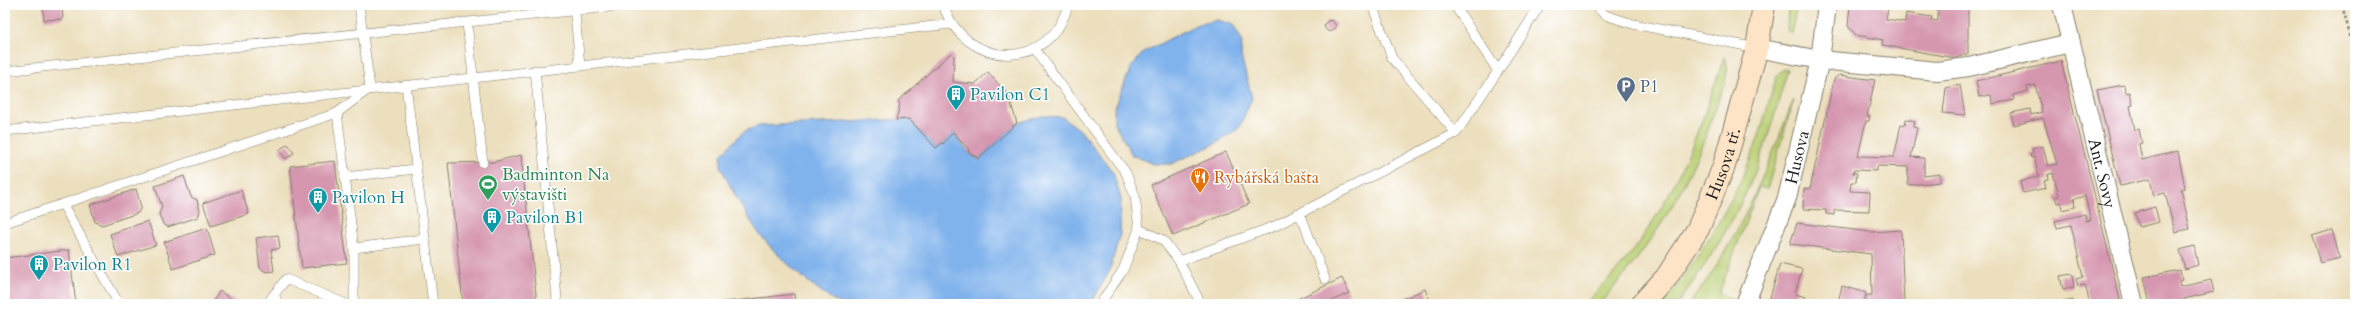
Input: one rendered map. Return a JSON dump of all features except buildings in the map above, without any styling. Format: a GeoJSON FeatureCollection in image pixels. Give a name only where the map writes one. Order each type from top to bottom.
{"type":"FeatureCollection","features":[{"type":"Feature","properties":{"kind":"street","name":"Husova tř."},"geometry":{"type":"LineString","coordinates":[[1642,304],[1666,278],[1698,229],[1724,166],[1757,48],[1764,5]]}},
{"type":"Feature","properties":{"kind":"street","name":"Husova"},"geometry":{"type":"LineString","coordinates":[[1745,304],[1787,198],[1820,60],[1827,5]]}},
{"type":"Feature","properties":{"kind":"street","name":"Ant. Sovy"},"geometry":{"type":"LineString","coordinates":[[2062,5],[2134,304]]}},
{"type":"Feature","properties":{"kind":"street"},"geometry":{"type":"LineString","coordinates":[[1757,48],[1820,60],[1954,70],[2070,43]]}},
{"type":"Feature","properties":{"kind":"lane"},"geometry":{"type":"LineString","coordinates":[[359,5],[370,88]]}},
{"type":"Feature","properties":{"kind":"lane"},"geometry":{"type":"LineString","coordinates":[[5,70],[467,23],[574,8],[628,5]]}},
{"type":"Feature","properties":{"kind":"lane"},"geometry":{"type":"LineString","coordinates":[[943,5],[951,24],[963,38],[974,45],[997,54],[1016,54],[1034,48],[1052,35],[1065,17],[1068,5]]}},
{"type":"Feature","properties":{"kind":"lane"},"geometry":{"type":"LineString","coordinates":[[1372,5],[1392,58],[1456,133]]}},
{"type":"Feature","properties":{"kind":"lane"},"geometry":{"type":"LineString","coordinates":[[1179,261],[1275,226],[1456,133],[1540,5]]}},
{"type":"Feature","properties":{"kind":"lane"},"geometry":{"type":"LineString","coordinates":[[1596,5],[1605,15],[1633,24],[1757,48]]}},
{"type":"Feature","properties":{"kind":"lane"},"geometry":{"type":"LineString","coordinates":[[1455,6],[1498,71]]}},
{"type":"Feature","properties":{"kind":"lane"},"geometry":{"type":"LineString","coordinates":[[574,8],[580,65]]}},
{"type":"Feature","properties":{"kind":"lane"},"geometry":{"type":"LineString","coordinates":[[467,23],[483,163]]}},
{"type":"Feature","properties":{"kind":"lane"},"geometry":{"type":"LineString","coordinates":[[5,131],[370,88],[473,78],[951,24]]}},
{"type":"Feature","properties":{"kind":"lane"},"geometry":{"type":"LineString","coordinates":[[1034,48],[1126,173],[1135,196],[1139,229],[1123,270],[1100,304]]}},
{"type":"Feature","properties":{"kind":"lane"},"geometry":{"type":"LineString","coordinates":[[535,70],[557,298],[556,304]]}},
{"type":"Feature","properties":{"kind":"lane"},"geometry":{"type":"LineString","coordinates":[[406,85],[432,304]]}},
{"type":"Feature","properties":{"kind":"lane"},"geometry":{"type":"LineString","coordinates":[[5,223],[337,113],[370,88]]}},
{"type":"Feature","properties":{"kind":"lane"},"geometry":{"type":"LineString","coordinates":[[337,113],[354,248],[354,304]]}},
{"type":"Feature","properties":{"kind":"lane"},"geometry":{"type":"LineString","coordinates":[[345,177],[416,169]]}},
{"type":"Feature","properties":{"kind":"lane"},"geometry":{"type":"LineString","coordinates":[[62,204],[119,304]]}},
{"type":"Feature","properties":{"kind":"lane"},"geometry":{"type":"LineString","coordinates":[[1298,214],[1304,223],[1325,279]]}},
{"type":"Feature","properties":{"kind":"lane"},"geometry":{"type":"LineString","coordinates":[[1139,229],[1163,240],[1179,261],[1201,304]]}},
{"type":"Feature","properties":{"kind":"lane"},"geometry":{"type":"LineString","coordinates":[[354,248],[424,239]]}},
{"type":"Feature","properties":{"kind":"lane"},"geometry":{"type":"LineString","coordinates":[[267,304],[286,279],[346,304]]}},
{"type":"Feature","properties":{"kind":"lane"},"geometry":{"type":"LineString","coordinates":[[274,294],[278,304]]}},
{"type":"Feature","properties":{"kind":"path"},"geometry":{"type":"LineString","coordinates":[[2342,5],[2355,54]]}},
{"type":"Feature","properties":{"kind":"green space"},"geometry":{"type":"Polygon","coordinates":[[[1788,5],[1797,5],[1791,34],[1787,30],[1788,5]]]}},
{"type":"Feature","properties":{"kind":"green space"},"geometry":{"type":"Polygon","coordinates":[[[1724,57],[1727,66],[1726,77],[1709,127],[1698,155],[1671,208],[1638,257],[1599,304],[1584,304],[1623,263],[1645,234],[1660,210],[1696,136],[1724,57]]]}},
{"type":"Feature","properties":{"kind":"green space"},"geometry":{"type":"Polygon","coordinates":[[[1788,69],[1771,128],[1743,200],[1712,254],[1677,304],[1663,304],[1703,248],[1737,189],[1755,147],[1777,75],[1782,70],[1788,69]]]}},
{"type":"Feature","properties":{"kind":"green space"},"geometry":{"type":"Polygon","coordinates":[[[1794,99],[1767,189],[1759,187],[1719,293],[1731,298],[1729,304],[1689,304],[1722,257],[1749,206],[1773,153],[1794,99]]]}},
{"type":"Feature","properties":{"kind":"water"},"geometry":{"type":"Polygon","coordinates":[[[1218,20],[1233,25],[1242,40],[1241,56],[1252,98],[1239,128],[1215,144],[1171,164],[1153,164],[1132,155],[1114,123],[1114,110],[1131,67],[1144,52],[1196,25],[1218,20]]]}},
{"type":"Feature","properties":{"kind":"water"},"geometry":{"type":"Polygon","coordinates":[[[1042,116],[1062,117],[1079,129],[1113,172],[1121,199],[1120,234],[1110,270],[1091,304],[841,304],[808,282],[765,241],[743,209],[721,168],[721,155],[743,132],[758,126],[909,119],[936,148],[942,143],[944,144],[953,132],[968,152],[978,159],[1017,123],[1042,116]]]}},
{"type":"Feature","properties":{"kind":"place","name":"P1"},"geometry":{"type":"Point","coordinates":[1626,103]}},
{"type":"Feature","properties":{"kind":"place","name":"Pavilon C1"},"geometry":{"type":"Point","coordinates":[956,111]}},
{"type":"Feature","properties":{"kind":"place","name":"Rybářská bašta"},"geometry":{"type":"Point","coordinates":[1200,194]}},
{"type":"Feature","properties":{"kind":"place","name":"Badminton Na výstavišti"},"geometry":{"type":"Point","coordinates":[488,201]}},
{"type":"Feature","properties":{"kind":"place","name":"Pavilon H"},"geometry":{"type":"Point","coordinates":[318,214]}},
{"type":"Feature","properties":{"kind":"place","name":"Pavilon B1"},"geometry":{"type":"Point","coordinates":[492,234]}},
{"type":"Feature","properties":{"kind":"place","name":"Pavilon R1"},"geometry":{"type":"Point","coordinates":[39,281]}}]}
